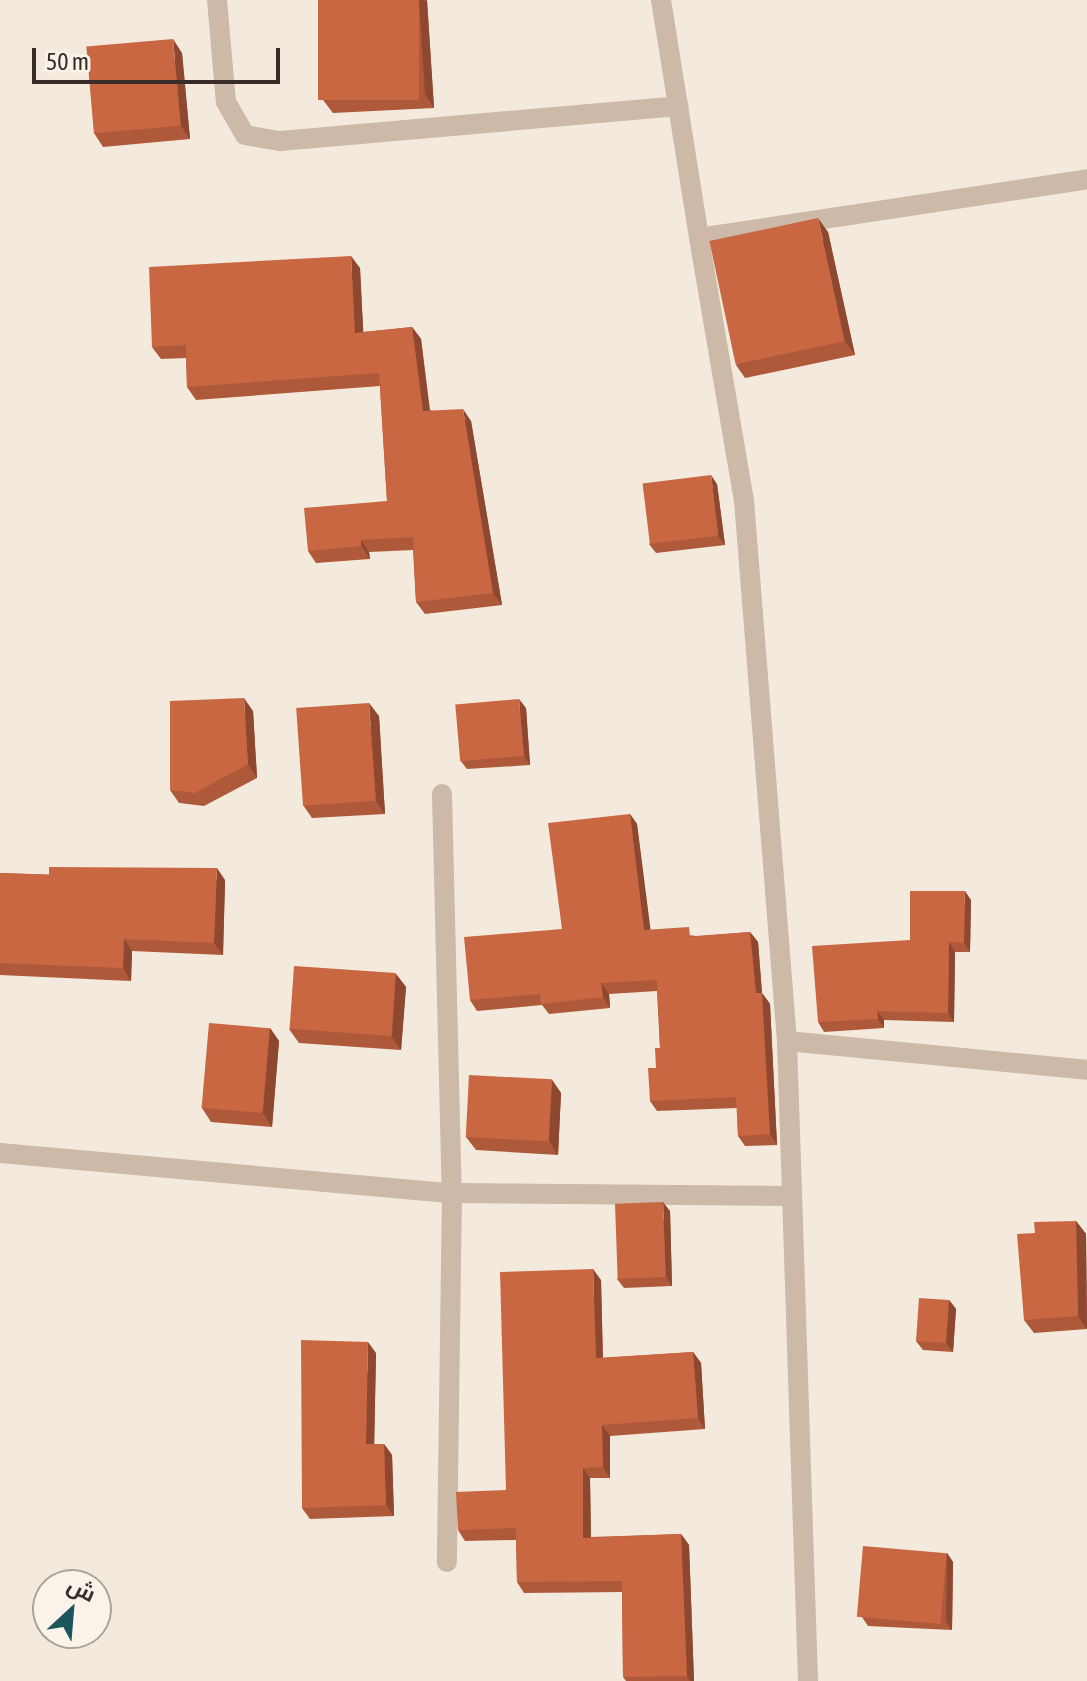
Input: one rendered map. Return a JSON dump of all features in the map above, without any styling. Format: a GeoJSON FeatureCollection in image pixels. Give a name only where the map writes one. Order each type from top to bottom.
{"type":"FeatureCollection","features":[{"type":"Feature","properties":{"kind":"street"},"geometry":{"type":"LineString","coordinates":[[217,0],[226,102],[245,135],[280,141],[678,106]]}},
{"type":"Feature","properties":{"kind":"street"},"geometry":{"type":"LineString","coordinates":[[661,0],[744,501],[787,1041],[808,1681]]}},
{"type":"Feature","properties":{"kind":"street"},"geometry":{"type":"LineString","coordinates":[[699,238],[1087,179]]}},
{"type":"Feature","properties":{"kind":"street"},"geometry":{"type":"LineString","coordinates":[[442,794],[452,1193],[447,1562]]}},
{"type":"Feature","properties":{"kind":"street"},"geometry":{"type":"LineString","coordinates":[[787,1041],[1087,1070]]}},
{"type":"Feature","properties":{"kind":"street"},"geometry":{"type":"LineString","coordinates":[[0,1153],[452,1193],[792,1196]]}},
{"type":"Feature","properties":{"kind":"building"},"geometry":{"type":"Polygon","coordinates":[[[318,0],[419,0],[419,100],[318,100],[318,0]]]}},
{"type":"Feature","properties":{"kind":"building"},"geometry":{"type":"Polygon","coordinates":[[[173,39],[181,126],[94,133],[86,47],[173,39]]]}},
{"type":"Feature","properties":{"kind":"building"},"geometry":{"type":"Polygon","coordinates":[[[818,218],[844,341],[736,364],[709,241],[818,218]]]}},
{"type":"Feature","properties":{"kind":"building"},"geometry":{"type":"Polygon","coordinates":[[[351,256],[355,333],[412,327],[423,411],[463,409],[493,593],[416,602],[413,537],[361,540],[361,546],[308,551],[304,508],[387,501],[379,373],[187,387],[186,345],[152,347],[149,267],[351,256]]]}},
{"type":"Feature","properties":{"kind":"building"},"geometry":{"type":"Polygon","coordinates":[[[711,475],[718,536],[650,544],[643,483],[711,475]]]}},
{"type":"Feature","properties":{"kind":"building"},"geometry":{"type":"Polygon","coordinates":[[[244,698],[248,764],[195,793],[170,790],[170,701],[244,698]]]}},
{"type":"Feature","properties":{"kind":"building"},"geometry":{"type":"Polygon","coordinates":[[[519,699],[524,756],[460,761],[455,705],[519,699]]]}},
{"type":"Feature","properties":{"kind":"building"},"geometry":{"type":"Polygon","coordinates":[[[369,703],[376,801],[303,806],[296,708],[369,703]]]}},
{"type":"Feature","properties":{"kind":"building"},"geometry":{"type":"Polygon","coordinates":[[[630,814],[644,930],[689,927],[690,937],[750,932],[756,993],[762,993],[770,1134],[738,1136],[736,1097],[650,1101],[648,1068],[656,1068],[655,1048],[660,1048],[657,980],[601,983],[603,997],[541,1004],[540,994],[470,1000],[464,937],[562,929],[548,823],[630,814]]]}},
{"type":"Feature","properties":{"kind":"building"},"geometry":{"type":"Polygon","coordinates":[[[49,867],[217,868],[214,943],[124,939],[123,968],[0,963],[0,873],[49,875],[49,867]]]}},
{"type":"Feature","properties":{"kind":"building"},"geometry":{"type":"Polygon","coordinates":[[[910,891],[965,891],[964,943],[949,942],[948,1013],[877,1011],[878,1019],[818,1022],[812,946],[910,940],[910,891]]]}},
{"type":"Feature","properties":{"kind":"building"},"geometry":{"type":"Polygon","coordinates":[[[294,966],[396,973],[391,1036],[290,1029],[294,966]]]}},
{"type":"Feature","properties":{"kind":"building"},"geometry":{"type":"Polygon","coordinates":[[[209,1023],[270,1028],[262,1113],[202,1108],[209,1023]]]}},
{"type":"Feature","properties":{"kind":"building"},"geometry":{"type":"Polygon","coordinates":[[[469,1075],[552,1079],[549,1141],[466,1137],[469,1075]]]}},
{"type":"Feature","properties":{"kind":"building"},"geometry":{"type":"Polygon","coordinates":[[[663,1202],[666,1277],[618,1279],[615,1204],[663,1202]]]}},
{"type":"Feature","properties":{"kind":"building"},"geometry":{"type":"Polygon","coordinates":[[[1076,1221],[1078,1316],[1024,1320],[1017,1234],[1035,1233],[1034,1222],[1076,1221]]]}},
{"type":"Feature","properties":{"kind":"building"},"geometry":{"type":"Polygon","coordinates":[[[593,1269],[596,1358],[693,1352],[698,1418],[602,1425],[603,1467],[583,1468],[583,1538],[681,1534],[687,1676],[623,1677],[622,1581],[517,1582],[516,1528],[458,1530],[456,1492],[506,1490],[500,1272],[593,1269]]]}},
{"type":"Feature","properties":{"kind":"building"},"geometry":{"type":"Polygon","coordinates":[[[919,1298],[949,1300],[946,1343],[916,1341],[919,1298]]]}},
{"type":"Feature","properties":{"kind":"building"},"geometry":{"type":"Polygon","coordinates":[[[301,1340],[368,1342],[366,1444],[384,1444],[386,1505],[302,1508],[301,1340]]]}},
{"type":"Feature","properties":{"kind":"building"},"geometry":{"type":"Polygon","coordinates":[[[863,1546],[947,1553],[940,1624],[857,1617],[863,1546]]]}}]}
